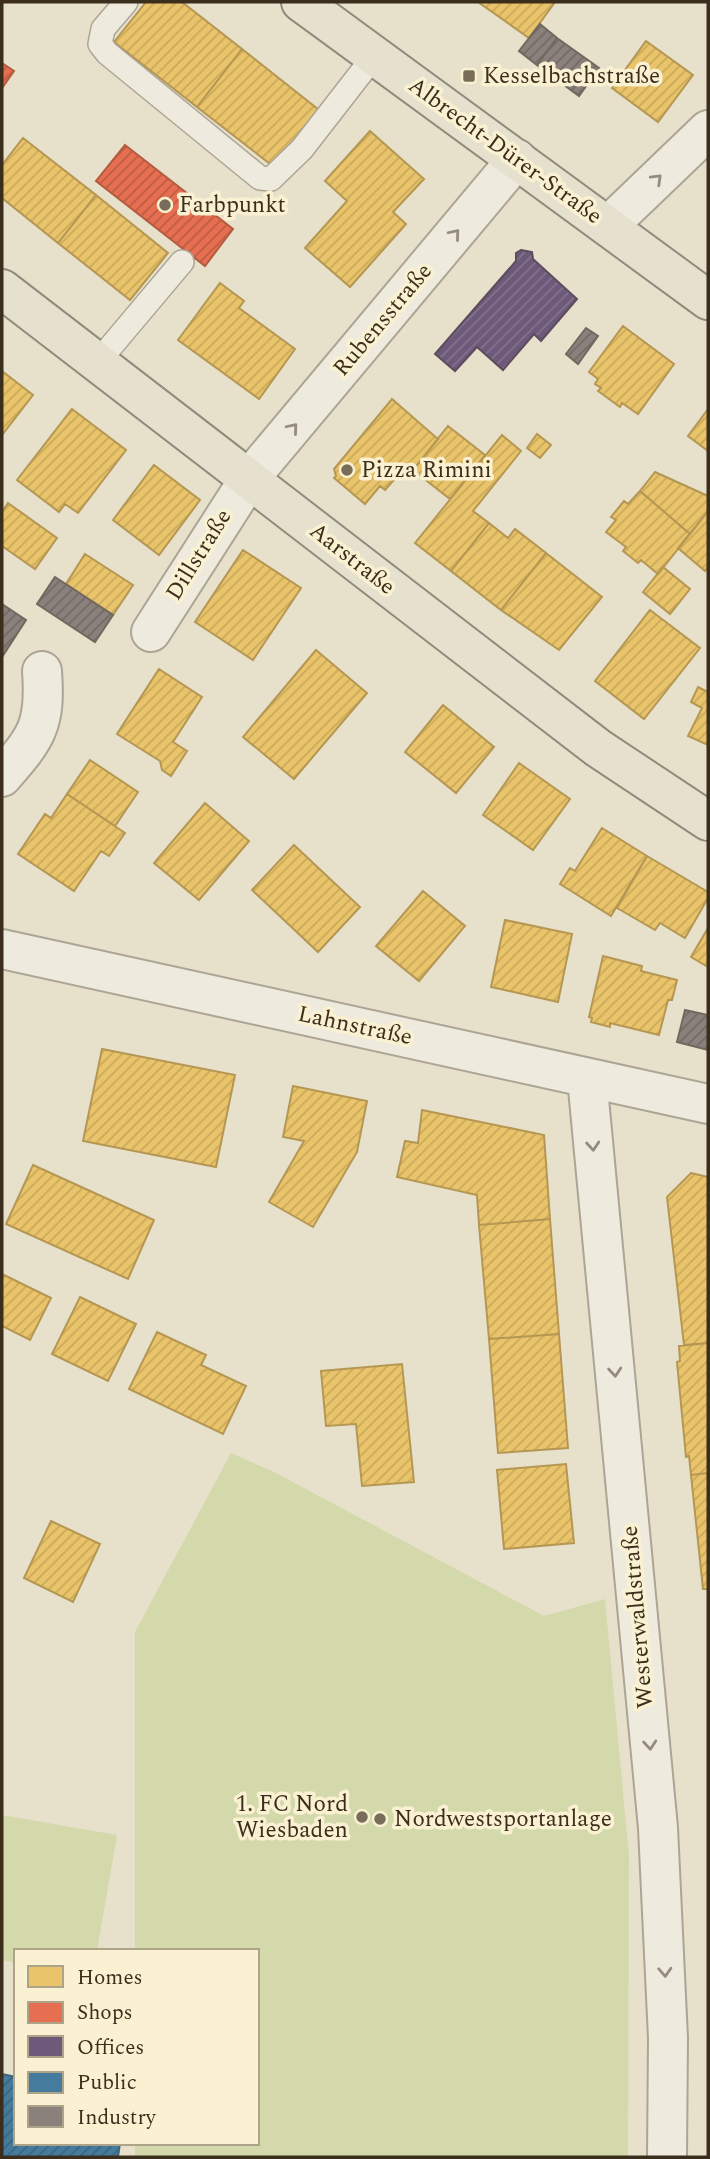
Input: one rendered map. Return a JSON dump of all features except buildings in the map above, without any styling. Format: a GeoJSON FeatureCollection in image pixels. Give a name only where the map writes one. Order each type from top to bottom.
{"type":"FeatureCollection","features":[{"type":"Feature","properties":{"kind":"main road","name":"Albrecht-Dürer-Straße"},"geometry":{"type":"LineString","coordinates":[[301,2],[708,300]]}},
{"type":"Feature","properties":{"kind":"main road","name":"Aarstraße"},"geometry":{"type":"LineString","coordinates":[[2,289],[598,748],[708,821]]}},
{"type":"Feature","properties":{"kind":"street"},"geometry":{"type":"LineString","coordinates":[[608,226],[708,130]]}},
{"type":"Feature","properties":{"kind":"street","name":"Rubensstraße"},"geometry":{"type":"LineString","coordinates":[[249,479],[517,159]]}},
{"type":"Feature","properties":{"kind":"street","name":"Dillstraße"},"geometry":{"type":"LineString","coordinates":[[151,632],[249,479]]}},
{"type":"Feature","properties":{"kind":"street"},"geometry":{"type":"LineString","coordinates":[[2,777],[28,748],[40,725],[44,699],[42,671]]}},
{"type":"Feature","properties":{"kind":"street","name":"Lahnstraße"},"geometry":{"type":"LineString","coordinates":[[2,949],[708,1104]]}},
{"type":"Feature","properties":{"kind":"street","name":"Westerwaldstraße"},"geometry":{"type":"LineString","coordinates":[[587,1078],[658,1829],[668,2038],[667,2157]]}},
{"type":"Feature","properties":{"kind":"lane"},"geometry":{"type":"LineString","coordinates":[[126,2],[103,29],[100,44],[107,53],[260,178],[271,179],[302,149],[375,55]]}},
{"type":"Feature","properties":{"kind":"lane"},"geometry":{"type":"LineString","coordinates":[[97,363],[182,262]]}},
{"type":"Feature","properties":{"kind":"green space","name":"Nordwestsportanlage"},"geometry":{"type":"Polygon","coordinates":[[[231,1453],[274,1472],[544,1616],[605,1599],[629,1856],[628,2157],[135,2157],[135,2145],[259,2145],[259,1949],[135,1949],[135,1632],[231,1453]]]}},
{"type":"Feature","properties":{"kind":"green space"},"geometry":{"type":"Polygon","coordinates":[[[2,1815],[117,1835],[97,1949],[14,1949],[14,1963],[2,1960],[2,1815]]]}},
{"type":"Feature","properties":{"kind":"place","name":"Kesselbachstraße"},"geometry":{"type":"Point","coordinates":[469,76]}},
{"type":"Feature","properties":{"kind":"place","name":"Farbpunkt"},"geometry":{"type":"Point","coordinates":[165,205]}},
{"type":"Feature","properties":{"kind":"place","name":"Pizza Rimini"},"geometry":{"type":"Point","coordinates":[347,470]}},
{"type":"Feature","properties":{"kind":"place","name":"1. FC Nord Wiesbaden"},"geometry":{"type":"Point","coordinates":[362,1817]}},
{"type":"Feature","properties":{"kind":"place","name":"Nordwestsportanlage"},"geometry":{"type":"Point","coordinates":[380,1819]}}]}
